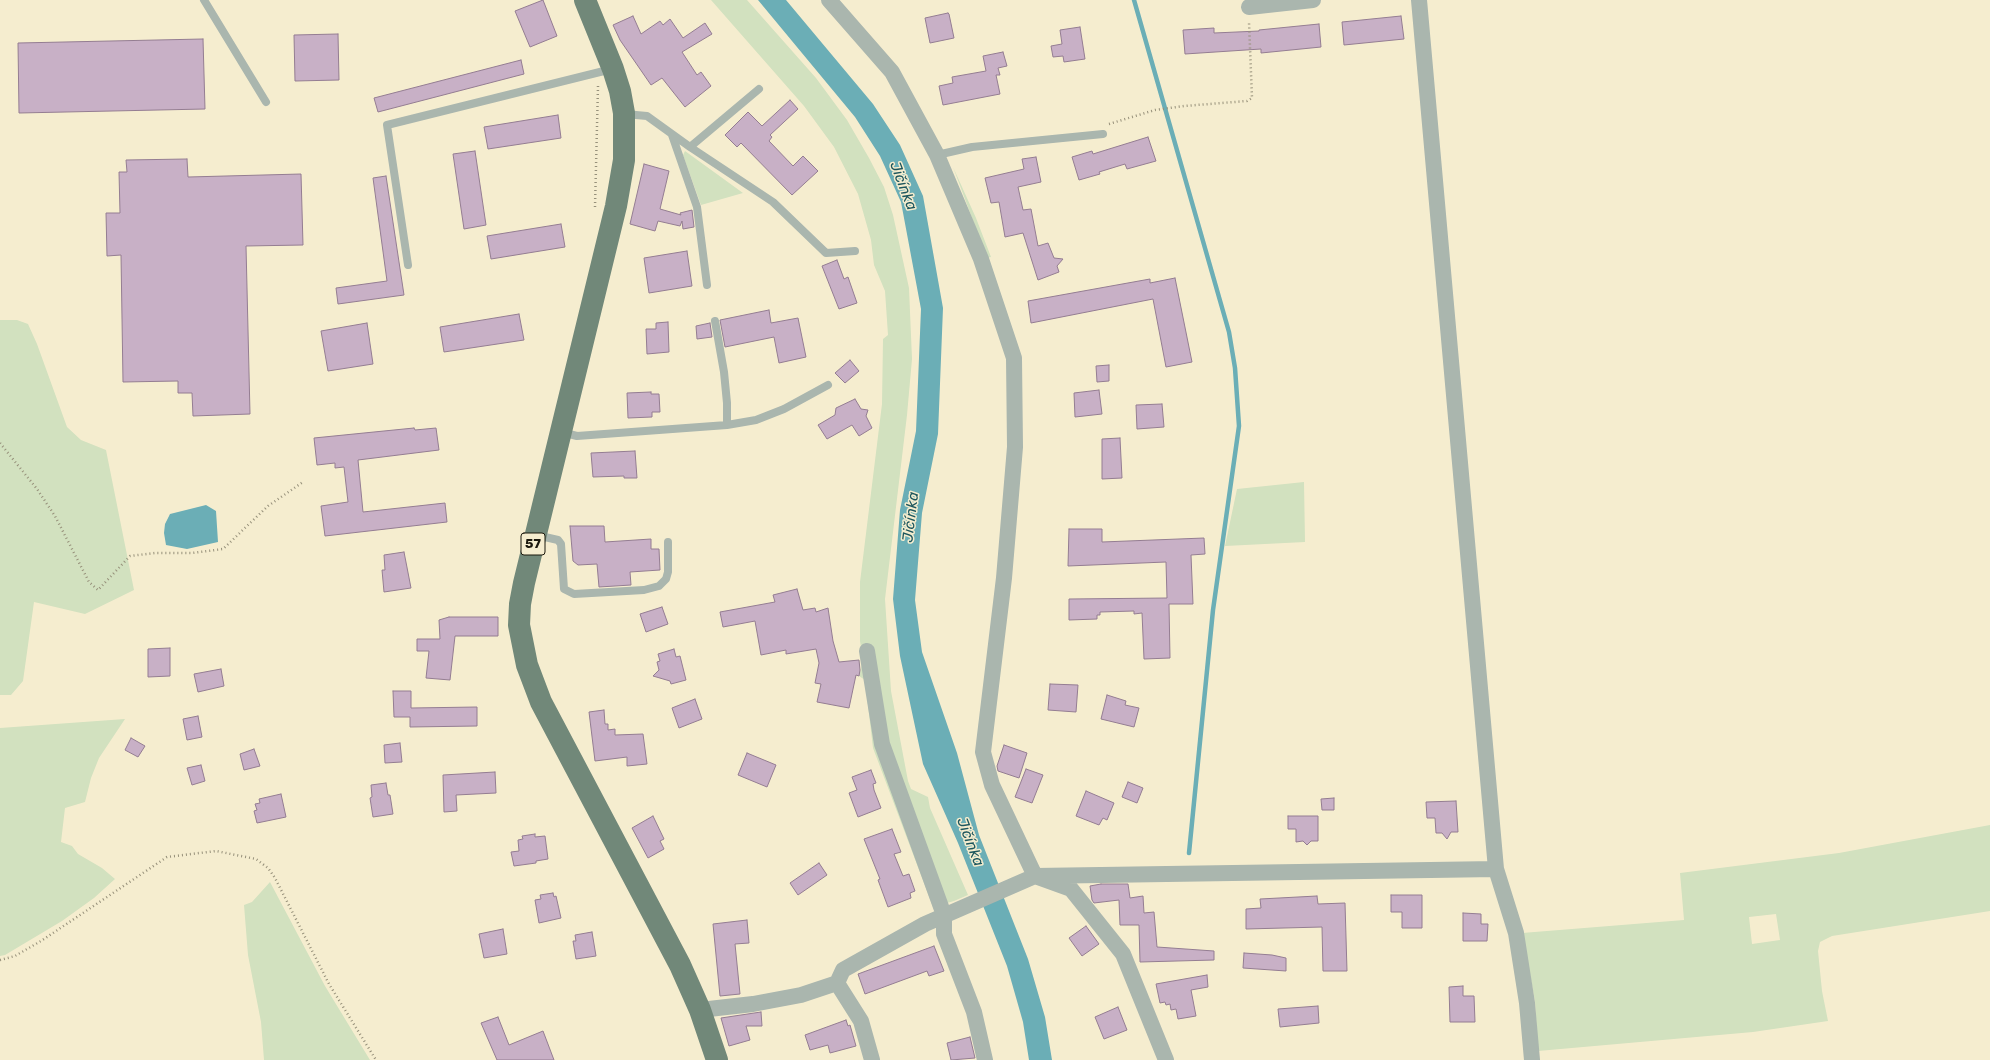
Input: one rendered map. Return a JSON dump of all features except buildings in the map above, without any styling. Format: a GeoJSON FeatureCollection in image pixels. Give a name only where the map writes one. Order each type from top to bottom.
{"type":"FeatureCollection","features":[{"type":"Feature","properties":{"kind":"main road","name":"57"},"geometry":{"type":"LineString","coordinates":[[585,0],[613,69],[624,114],[624,160],[616,206],[535,535],[520,604],[519,625],[527,665],[541,702],[559,739],[680,965],[700,1010],[718,1060]]}},
{"type":"Feature","properties":{"kind":"street"},"geometry":{"type":"LineString","coordinates":[[829,0],[892,72],[937,155],[981,259],[1014,358],[1014,462],[989,726],[983,752],[992,785],[1035,876],[1070,889],[1123,954],[1166,1060]]}},
{"type":"Feature","properties":{"kind":"street"},"geometry":{"type":"LineString","coordinates":[[1249,7],[1314,0]]}},
{"type":"Feature","properties":{"kind":"street"},"geometry":{"type":"LineString","coordinates":[[1419,0],[1496,869],[1516,933],[1527,1003],[1532,1060]]}},
{"type":"Feature","properties":{"kind":"street"},"geometry":{"type":"LineString","coordinates":[[867,651],[882,744],[950,912],[944,934],[974,1012],[984,1060]]}},
{"type":"Feature","properties":{"kind":"street"},"geometry":{"type":"LineString","coordinates":[[700,1010],[753,1004],[801,994],[837,983],[843,970],[950,912],[1035,876],[1496,869]]}},
{"type":"Feature","properties":{"kind":"street"},"geometry":{"type":"LineString","coordinates":[[837,983],[861,1022],[872,1060]]}},
{"type":"Feature","properties":{"kind":"lane"},"geometry":{"type":"LineString","coordinates":[[204,0],[266,102]]}},
{"type":"Feature","properties":{"kind":"lane"},"geometry":{"type":"LineString","coordinates":[[408,265],[387,125],[613,69]]}},
{"type":"Feature","properties":{"kind":"lane"},"geometry":{"type":"LineString","coordinates":[[690,147],[759,89]]}},
{"type":"Feature","properties":{"kind":"lane"},"geometry":{"type":"LineString","coordinates":[[624,114],[647,116],[690,147],[773,202],[826,253],[855,251]]}},
{"type":"Feature","properties":{"kind":"lane"},"geometry":{"type":"LineString","coordinates":[[672,134],[697,207],[707,285]]}},
{"type":"Feature","properties":{"kind":"lane"},"geometry":{"type":"LineString","coordinates":[[937,155],[972,147],[1103,134]]}},
{"type":"Feature","properties":{"kind":"lane"},"geometry":{"type":"LineString","coordinates":[[715,320],[724,372],[727,403],[727,424]]}},
{"type":"Feature","properties":{"kind":"lane"},"geometry":{"type":"LineString","coordinates":[[560,432],[577,436],[727,424],[756,420],[784,409],[828,385]]}},
{"type":"Feature","properties":{"kind":"lane"},"geometry":{"type":"LineString","coordinates":[[535,535],[558,540],[561,544],[564,589],[574,594],[644,590],[659,586],[666,579],[668,572],[668,542]]}},
{"type":"Feature","properties":{"kind":"path"},"geometry":{"type":"LineString","coordinates":[[1103,134],[1103,126],[1155,110],[1247,101],[1252,98],[1249,7]]}},
{"type":"Feature","properties":{"kind":"path"},"geometry":{"type":"LineString","coordinates":[[594,211],[598,84]]}},
{"type":"Feature","properties":{"kind":"path"},"geometry":{"type":"LineString","coordinates":[[0,443],[50,509],[89,582],[98,590],[130,556],[155,553],[192,553],[223,549],[268,506],[303,482]]}},
{"type":"Feature","properties":{"kind":"path"},"geometry":{"type":"LineString","coordinates":[[0,960],[15,956],[41,941],[167,857],[216,851],[256,859],[268,868],[274,878],[329,984],[376,1060]]}},
{"type":"Feature","properties":{"kind":"green space"},"geometry":{"type":"Polygon","coordinates":[[[711,0],[747,0],[816,78],[847,120],[869,158],[884,187],[893,215],[909,288],[912,359],[907,415],[885,599],[891,691],[908,781],[911,789],[928,797],[930,808],[968,895],[933,907],[873,748],[865,680],[859,676],[863,660],[860,641],[860,582],[882,404],[883,339],[888,335],[885,291],[874,265],[871,240],[858,194],[834,147],[804,106],[711,0]]]}},
{"type":"Feature","properties":{"kind":"green space"},"geometry":{"type":"Polygon","coordinates":[[[685,151],[743,193],[701,205],[683,155],[685,151]]]}},
{"type":"Feature","properties":{"kind":"green space"},"geometry":{"type":"Polygon","coordinates":[[[953,167],[976,218],[991,257],[987,258],[953,167]]]}},
{"type":"Feature","properties":{"kind":"green space"},"geometry":{"type":"Polygon","coordinates":[[[0,320],[17,320],[28,324],[37,344],[67,427],[81,440],[106,450],[134,590],[85,614],[34,602],[23,681],[11,695],[0,695],[0,320]]]}},
{"type":"Feature","properties":{"kind":"green space"},"geometry":{"type":"Polygon","coordinates":[[[1304,482],[1305,542],[1225,546],[1237,489],[1304,482]]]}},
{"type":"Feature","properties":{"kind":"green space"},"geometry":{"type":"Polygon","coordinates":[[[125,719],[99,758],[91,778],[85,802],[65,808],[61,842],[72,846],[78,854],[102,868],[115,879],[94,898],[62,921],[5,955],[0,956],[0,728],[125,719]]]}},
{"type":"Feature","properties":{"kind":"green space"},"geometry":{"type":"Polygon","coordinates":[[[1990,825],[1990,911],[1832,936],[1820,942],[1818,951],[1822,991],[1828,1021],[1753,1032],[1538,1051],[1535,1001],[1522,933],[1684,920],[1680,873],[1839,853],[1990,825]],[[1776,914],[1749,917],[1752,944],[1780,940],[1776,914]]]}},
{"type":"Feature","properties":{"kind":"green space"},"geometry":{"type":"Polygon","coordinates":[[[270,882],[325,986],[370,1060],[264,1060],[261,1022],[248,955],[244,905],[252,902],[270,882]]]}},
{"type":"Feature","properties":{"kind":"water","name":"Jičínka"},"geometry":{"type":"Polygon","coordinates":[[[758,0],[786,0],[873,104],[900,145],[923,196],[943,308],[938,434],[922,513],[915,600],[922,652],[957,753],[979,835],[1028,959],[1045,1017],[1052,1060],[1029,1060],[1023,1022],[1007,966],[958,843],[923,764],[900,656],[893,599],[900,510],[916,431],[921,309],[901,202],[880,156],[855,117],[758,0]]]}},
{"type":"Feature","properties":{"kind":"water"},"geometry":{"type":"Polygon","coordinates":[[[206,505],[216,511],[218,542],[187,549],[166,545],[164,533],[165,524],[170,514],[206,505]]]}},
{"type":"Feature","properties":{"kind":"waterway"},"geometry":{"type":"LineString","coordinates":[[1134,0],[1229,332],[1235,368],[1239,426],[1213,610],[1189,853]]}}]}
